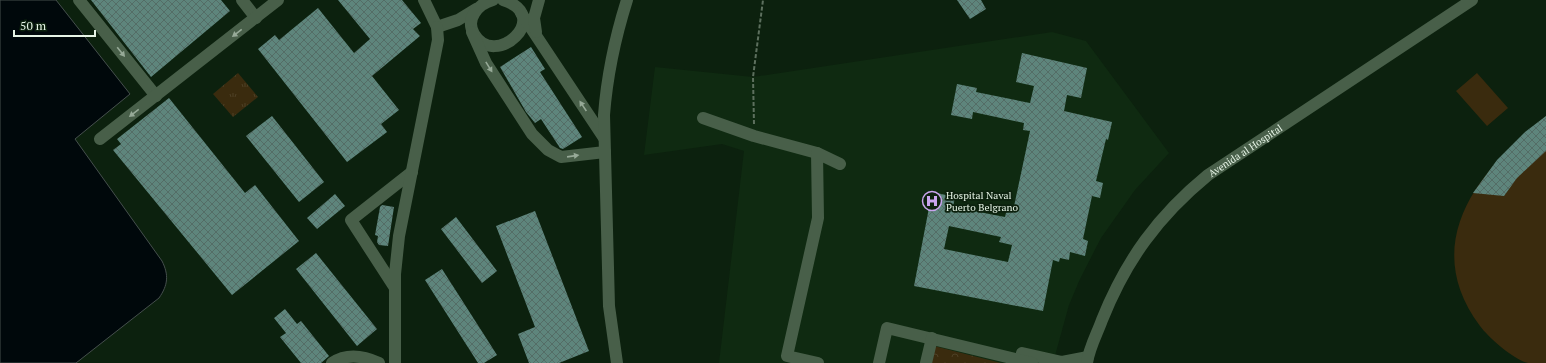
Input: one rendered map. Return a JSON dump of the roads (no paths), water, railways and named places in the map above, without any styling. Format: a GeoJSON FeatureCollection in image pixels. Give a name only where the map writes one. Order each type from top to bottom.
{"type":"FeatureCollection","features":[{"type":"Feature","properties":{"kind":"street"},"geometry":{"type":"LineString","coordinates":[[79,0],[156,96]]}},
{"type":"Feature","properties":{"kind":"street"},"geometry":{"type":"LineString","coordinates":[[242,0],[256,18]]}},
{"type":"Feature","properties":{"kind":"street"},"geometry":{"type":"LineString","coordinates":[[100,139],[278,0]]}},
{"type":"Feature","properties":{"kind":"street"},"geometry":{"type":"LineString","coordinates":[[395,363],[395,288],[399,236],[438,40],[437,27],[424,0]]}},
{"type":"Feature","properties":{"kind":"street"},"geometry":{"type":"LineString","coordinates":[[503,0],[514,5],[521,13],[604,138]]}},
{"type":"Feature","properties":{"kind":"street"},"geometry":{"type":"LineString","coordinates":[[536,35],[534,18],[539,0]]}},
{"type":"Feature","properties":{"kind":"street"},"geometry":{"type":"LineString","coordinates":[[617,363],[609,306],[604,138],[606,88],[620,23],[627,0]]}},
{"type":"Feature","properties":{"kind":"street","name":"Avenida al Hospital"},"geometry":{"type":"LineString","coordinates":[[1088,360],[1109,302],[1123,274],[1141,244],[1162,218],[1185,194],[1208,175],[1472,0]]}},
{"type":"Feature","properties":{"kind":"street"},"geometry":{"type":"LineString","coordinates":[[437,27],[458,20],[485,3]]}},
{"type":"Feature","properties":{"kind":"street"},"geometry":{"type":"LineString","coordinates":[[485,3],[471,19],[472,32],[486,63],[532,134],[548,150],[561,157],[605,152]]}},
{"type":"Feature","properties":{"kind":"street"},"geometry":{"type":"LineString","coordinates":[[472,32],[478,40],[494,46],[508,43],[515,38],[522,29],[523,24],[521,13]]}},
{"type":"Feature","properties":{"kind":"street"},"geometry":{"type":"LineString","coordinates":[[702,118],[754,136],[817,153],[840,164]]}},
{"type":"Feature","properties":{"kind":"street"},"geometry":{"type":"LineString","coordinates":[[817,153],[818,218],[787,356],[818,363]]}},
{"type":"Feature","properties":{"kind":"street"},"geometry":{"type":"LineString","coordinates":[[395,288],[351,220],[412,172]]}},
{"type":"Feature","properties":{"kind":"street"},"geometry":{"type":"LineString","coordinates":[[879,363],[887,328],[1032,363]]}},
{"type":"Feature","properties":{"kind":"street"},"geometry":{"type":"LineString","coordinates":[[926,363],[932,338]]}},
{"type":"Feature","properties":{"kind":"street"},"geometry":{"type":"LineString","coordinates":[[1002,356],[1012,350],[1062,362],[1088,360]]}},
{"type":"Feature","properties":{"kind":"street"},"geometry":{"type":"LineString","coordinates":[[332,363],[349,356],[364,356],[379,363]]}},
{"type":"Feature","properties":{"kind":"place","name":"Hospital Naval Puerto Belgrano"},"geometry":{"type":"Point","coordinates":[932,201]}}]}
